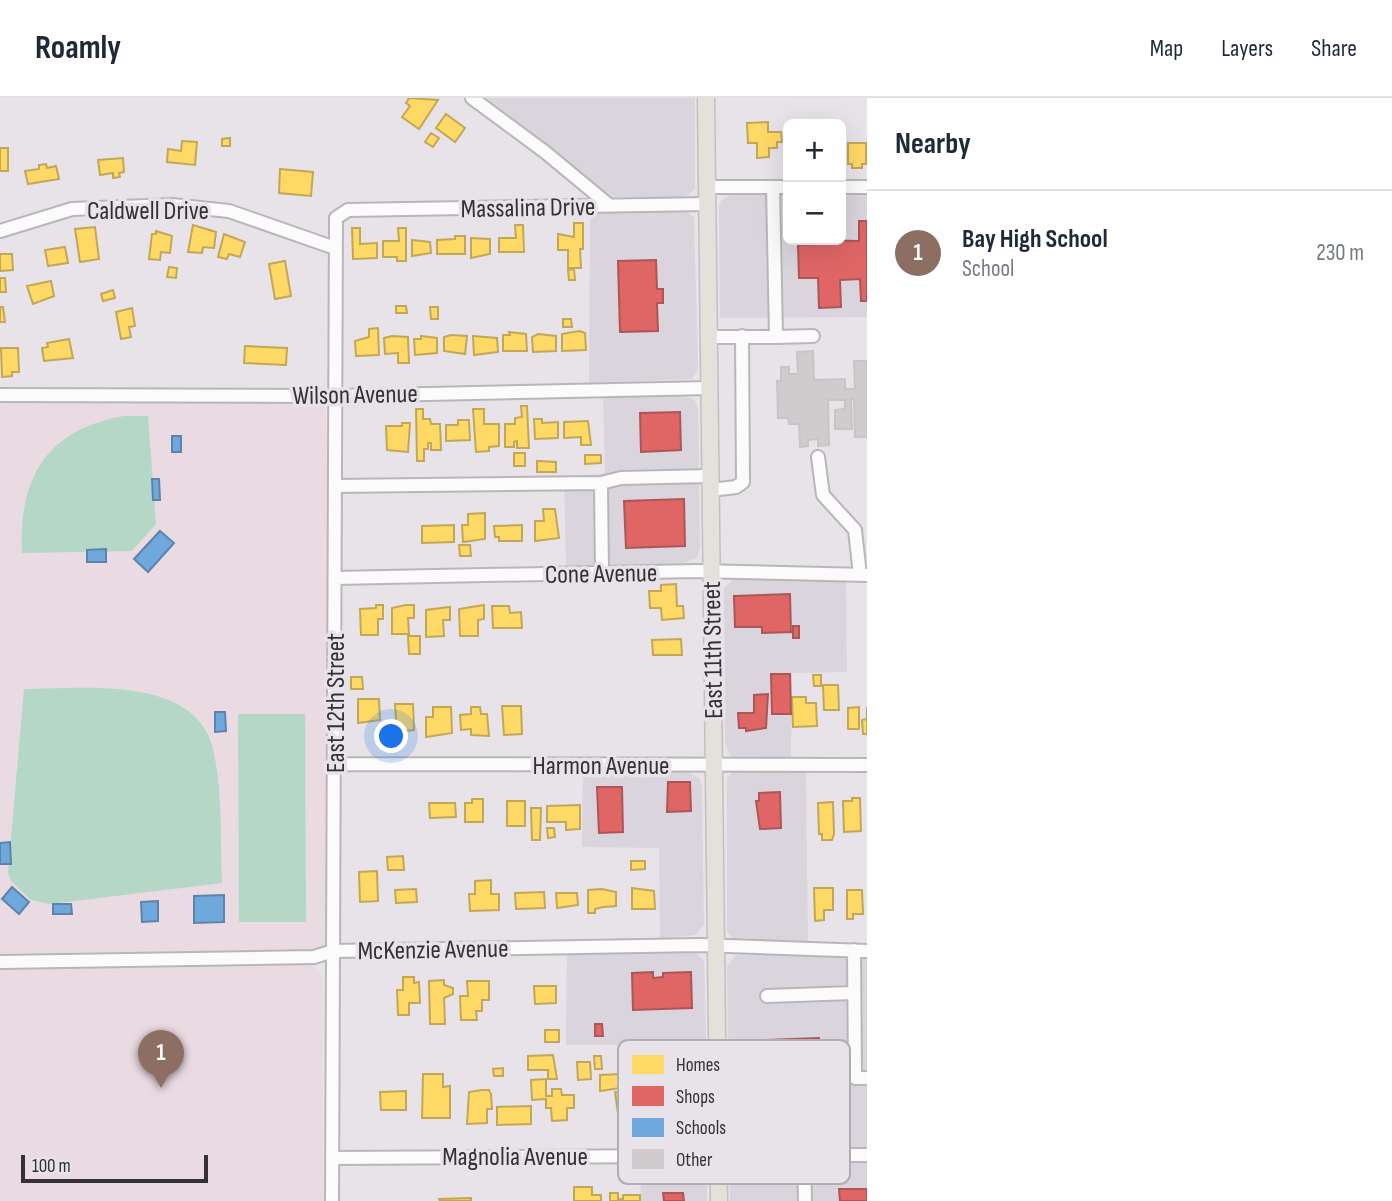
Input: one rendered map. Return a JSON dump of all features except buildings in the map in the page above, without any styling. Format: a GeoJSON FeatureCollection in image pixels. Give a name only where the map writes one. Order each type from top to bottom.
{"type":"FeatureCollection","features":[{"type":"Feature","properties":{"kind":"main road","name":"East 11th Street"},"geometry":{"type":"LineString","coordinates":[[706,98],[717,1040]]}},
{"type":"Feature","properties":{"kind":"street"},"geometry":{"type":"LineString","coordinates":[[472,98],[545,152],[608,205]]}},
{"type":"Feature","properties":{"kind":"street"},"geometry":{"type":"LineString","coordinates":[[707,187],[783,187]]}},
{"type":"Feature","properties":{"kind":"street"},"geometry":{"type":"LineString","coordinates":[[773,187],[776,337]]}},
{"type":"Feature","properties":{"kind":"street"},"geometry":{"type":"LineString","coordinates":[[846,187],[867,187]]}},
{"type":"Feature","properties":{"kind":"street","name":"Massalina Drive"},"geometry":{"type":"LineString","coordinates":[[348,210],[707,204]]}},
{"type":"Feature","properties":{"kind":"street","name":"Caldwell Drive"},"geometry":{"type":"LineString","coordinates":[[0,231],[72,209],[172,205],[229,211],[335,248]]}},
{"type":"Feature","properties":{"kind":"street","name":"East 12th Street"},"geometry":{"type":"LineString","coordinates":[[332,1201],[335,248],[337,218],[348,210]]}},
{"type":"Feature","properties":{"kind":"street"},"geometry":{"type":"LineString","coordinates":[[335,486],[601,483],[621,478],[736,487],[743,482],[741,336]]}},
{"type":"Feature","properties":{"kind":"street"},"geometry":{"type":"LineString","coordinates":[[709,337],[813,336]]}},
{"type":"Feature","properties":{"kind":"street","name":"Wilson Avenue"},"geometry":{"type":"LineString","coordinates":[[0,395],[334,396],[710,388]]}},
{"type":"Feature","properties":{"kind":"street"},"geometry":{"type":"LineString","coordinates":[[818,457],[823,495],[855,530],[864,575]]}},
{"type":"Feature","properties":{"kind":"street"},"geometry":{"type":"LineString","coordinates":[[601,483],[602,573]]}},
{"type":"Feature","properties":{"kind":"street","name":"Cone Avenue"},"geometry":{"type":"LineString","coordinates":[[335,578],[712,572],[864,575]]}},
{"type":"Feature","properties":{"kind":"street","name":"Harmon Avenue"},"geometry":{"type":"LineString","coordinates":[[335,764],[867,765]]}},
{"type":"Feature","properties":{"kind":"street","name":"McKenzie Avenue"},"geometry":{"type":"LineString","coordinates":[[0,962],[314,957],[332,951],[716,945],[860,951]]}},
{"type":"Feature","properties":{"kind":"street"},"geometry":{"type":"LineString","coordinates":[[860,951],[853,993],[855,1078],[867,1078]]}},
{"type":"Feature","properties":{"kind":"street"},"geometry":{"type":"LineString","coordinates":[[767,996],[853,993]]}},
{"type":"Feature","properties":{"kind":"street","name":"Magnolia Avenue"},"geometry":{"type":"LineString","coordinates":[[332,1158],[618,1156]]}},
{"type":"Feature","properties":{"kind":"shaded area"},"geometry":{"type":"Polygon","coordinates":[[[481,98],[695,98],[695,189],[685,197],[615,197],[594,185],[481,98]]]}},
{"type":"Feature","properties":{"kind":"shaded area"},"geometry":{"type":"Polygon","coordinates":[[[730,195],[783,195],[783,245],[846,245],[846,195],[867,195],[867,317],[720,318],[721,201],[730,195]]]}},
{"type":"Feature","properties":{"kind":"shaded area"},"geometry":{"type":"Polygon","coordinates":[[[590,212],[686,212],[694,217],[698,369],[692,379],[589,383],[590,212]]]}},
{"type":"Feature","properties":{"kind":"shaded area"},"geometry":{"type":"Polygon","coordinates":[[[683,396],[694,399],[698,408],[700,548],[697,557],[685,563],[566,567],[564,476],[605,474],[603,397],[683,396]]]}},
{"type":"Feature","properties":{"kind":"shaded area"},"geometry":{"type":"Polygon","coordinates":[[[0,401],[317,401],[326,407],[331,623],[327,943],[321,949],[304,952],[0,959],[0,401]]]}},
{"type":"Feature","properties":{"kind":"shaded area"},"geometry":{"type":"Polygon","coordinates":[[[846,578],[847,672],[792,673],[791,759],[739,759],[731,756],[725,743],[724,588],[734,579],[846,578]]]}},
{"type":"Feature","properties":{"kind":"shaded area"},"geometry":{"type":"Polygon","coordinates":[[[583,770],[684,770],[699,778],[702,787],[704,925],[695,935],[660,939],[659,848],[582,847],[583,770]]]}},
{"type":"Feature","properties":{"kind":"shaded area"},"geometry":{"type":"Polygon","coordinates":[[[806,770],[808,942],[732,938],[727,931],[727,778],[732,773],[742,771],[806,770]]]}},
{"type":"Feature","properties":{"kind":"shaded area"},"geometry":{"type":"Polygon","coordinates":[[[692,950],[704,960],[706,1040],[618,1040],[618,1045],[566,1045],[567,953],[692,950]]]}},
{"type":"Feature","properties":{"kind":"shaded area"},"geometry":{"type":"Polygon","coordinates":[[[746,953],[867,956],[867,1149],[850,1149],[850,1040],[728,1040],[727,967],[735,956],[746,953]]]}},
{"type":"Feature","properties":{"kind":"shaded area"},"geometry":{"type":"Polygon","coordinates":[[[310,963],[322,975],[323,1201],[0,1201],[0,966],[310,963]]]}},
{"type":"Feature","properties":{"kind":"shaded area"},"geometry":{"type":"Polygon","coordinates":[[[850,1161],[867,1161],[867,1201],[730,1201],[730,1184],[850,1184],[850,1161]]]}},
{"type":"Feature","properties":{"kind":"shaded area"},"geometry":{"type":"Polygon","coordinates":[[[641,1184],[707,1184],[707,1201],[641,1201],[641,1184]]]}},
{"type":"Feature","properties":{"kind":"green space"},"geometry":{"type":"Polygon","coordinates":[[[124,416],[148,416],[156,524],[132,551],[22,553],[25,502],[32,480],[43,461],[57,445],[75,432],[124,416]]]}},
{"type":"Feature","properties":{"kind":"green space"},"geometry":{"type":"Polygon","coordinates":[[[104,688],[133,691],[160,697],[184,708],[202,725],[213,749],[216,765],[222,883],[50,904],[31,900],[11,881],[8,873],[24,689],[104,688]]]}},
{"type":"Feature","properties":{"kind":"green space"},"geometry":{"type":"Polygon","coordinates":[[[238,714],[305,714],[306,922],[239,922],[238,714]]]}},
{"type":"Feature","properties":{"kind":"place","name":"Bay High School"},"geometry":{"type":"Point","coordinates":[161,1088]}}]}
